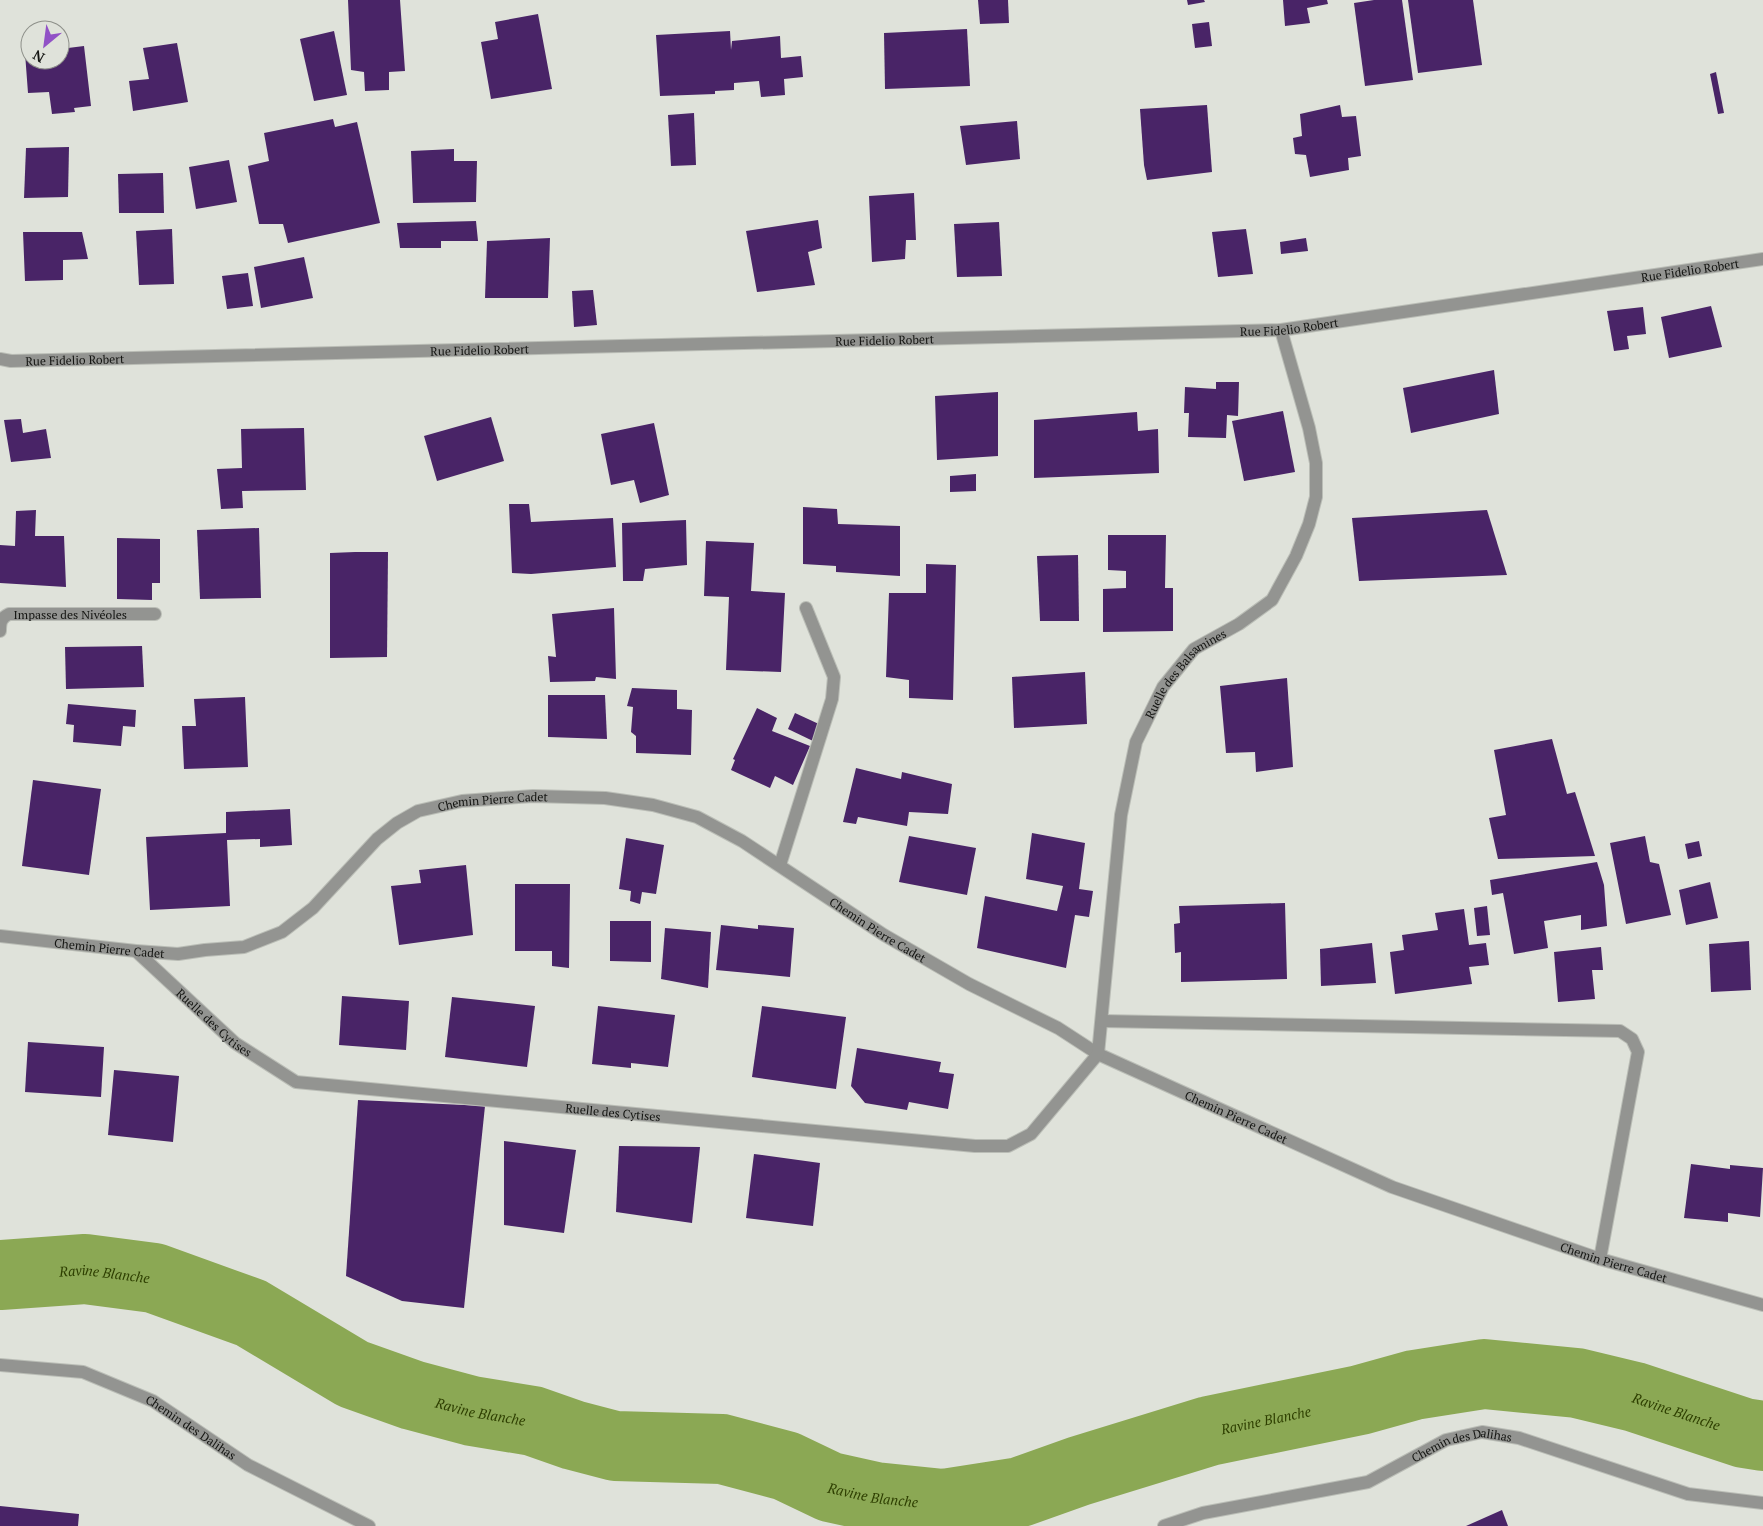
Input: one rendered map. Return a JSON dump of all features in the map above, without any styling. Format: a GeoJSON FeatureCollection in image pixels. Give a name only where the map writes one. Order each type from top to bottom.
{"type":"FeatureCollection","features":[{"type":"Feature","properties":{"kind":"street","name":"Rue Fidelio Robert"},"geometry":{"type":"LineString","coordinates":[[0,359],[11,361],[1281,330],[1763,259]]}},
{"type":"Feature","properties":{"kind":"street","name":"Ruelle des Balsamines"},"geometry":{"type":"LineString","coordinates":[[1098,1054],[1121,815],[1136,742],[1163,687],[1194,649],[1239,624],[1272,600],[1296,556],[1309,524],[1316,497],[1316,463],[1309,428],[1281,330]]}},
{"type":"Feature","properties":{"kind":"street"},"geometry":{"type":"LineString","coordinates":[[780,865],[832,700],[834,677],[806,608]]}},
{"type":"Feature","properties":{"kind":"street","name":"Impasse des Nivéoles"},"geometry":{"type":"LineString","coordinates":[[0,631],[3,617],[9,614],[155,614]]}},
{"type":"Feature","properties":{"kind":"street","name":"Chemin Pierre Cadet"},"geometry":{"type":"LineString","coordinates":[[0,936],[178,954],[244,947],[282,932],[313,908],[377,839],[397,823],[418,811],[462,800],[533,796],[606,798],[653,805],[697,817],[742,841],[884,935],[969,984],[1058,1028],[1098,1054],[1392,1187],[1600,1259],[1763,1305]]}},
{"type":"Feature","properties":{"kind":"street","name":"Ruelle des Cytises"},"geometry":{"type":"LineString","coordinates":[[136,951],[235,1043],[296,1082],[965,1145],[1008,1146],[1031,1134],[1098,1054]]}},
{"type":"Feature","properties":{"kind":"street"},"geometry":{"type":"LineString","coordinates":[[1102,1022],[1620,1031],[1632,1039],[1638,1052],[1600,1259]]}},
{"type":"Feature","properties":{"kind":"street","name":"Chemin des Dalihas"},"geometry":{"type":"LineString","coordinates":[[0,1365],[83,1372],[152,1401],[248,1465],[369,1526]]}},
{"type":"Feature","properties":{"kind":"street","name":"Chemin des Dalihas"},"geometry":{"type":"LineString","coordinates":[[1164,1526],[1203,1513],[1368,1482],[1446,1440],[1482,1432],[1519,1438],[1688,1494],[1763,1503]]}},
{"type":"Feature","properties":{"kind":"building"},"geometry":{"type":"Polygon","coordinates":[[[348,0],[400,0],[405,71],[389,72],[389,90],[365,91],[364,72],[351,70],[348,0]]]}},
{"type":"Feature","properties":{"kind":"building"},"geometry":{"type":"Polygon","coordinates":[[[978,0],[1008,0],[1009,23],[980,24],[978,0]]]}},
{"type":"Feature","properties":{"kind":"building"},"geometry":{"type":"Polygon","coordinates":[[[1187,0],[1204,0],[1205,2],[1188,5],[1187,0]]]}},
{"type":"Feature","properties":{"kind":"building"},"geometry":{"type":"Polygon","coordinates":[[[1283,0],[1327,0],[1328,4],[1307,8],[1310,23],[1285,26],[1283,0]]]}},
{"type":"Feature","properties":{"kind":"building"},"geometry":{"type":"Polygon","coordinates":[[[1374,0],[1402,0],[1413,80],[1365,86],[1354,3],[1374,0]]]}},
{"type":"Feature","properties":{"kind":"building"},"geometry":{"type":"Polygon","coordinates":[[[1408,0],[1473,0],[1482,65],[1418,73],[1408,0]]]}},
{"type":"Feature","properties":{"kind":"building"},"geometry":{"type":"Polygon","coordinates":[[[538,14],[552,89],[491,99],[481,42],[498,39],[495,22],[538,14]]]}},
{"type":"Feature","properties":{"kind":"building"},"geometry":{"type":"Polygon","coordinates":[[[1209,22],[1212,46],[1195,48],[1192,24],[1209,22]]]}},
{"type":"Feature","properties":{"kind":"building"},"geometry":{"type":"Polygon","coordinates":[[[967,29],[970,86],[885,89],[884,33],[967,29]]]}},
{"type":"Feature","properties":{"kind":"building"},"geometry":{"type":"Polygon","coordinates":[[[334,31],[347,95],[314,101],[300,39],[334,31]]]}},
{"type":"Feature","properties":{"kind":"building"},"geometry":{"type":"Polygon","coordinates":[[[730,31],[731,50],[732,41],[780,36],[781,58],[801,56],[803,77],[784,79],[785,95],[761,97],[759,81],[734,83],[734,90],[715,91],[715,94],[660,96],[656,35],[730,31]]]}},
{"type":"Feature","properties":{"kind":"building"},"geometry":{"type":"Polygon","coordinates":[[[177,43],[188,102],[133,111],[129,81],[149,79],[143,48],[177,43]]]}},
{"type":"Feature","properties":{"kind":"building"},"geometry":{"type":"Polygon","coordinates":[[[84,46],[91,106],[74,108],[75,112],[52,114],[49,92],[28,93],[26,70],[70,70],[70,48],[84,46]]]}},
{"type":"Feature","properties":{"kind":"building"},"geometry":{"type":"Polygon","coordinates":[[[1716,72],[1724,113],[1718,114],[1710,74],[1716,72]]]}},
{"type":"Feature","properties":{"kind":"building"},"geometry":{"type":"Polygon","coordinates":[[[1207,105],[1212,172],[1147,180],[1144,165],[1140,109],[1207,105]]]}},
{"type":"Feature","properties":{"kind":"building"},"geometry":{"type":"Polygon","coordinates":[[[1340,105],[1342,117],[1356,116],[1361,156],[1348,158],[1349,170],[1310,177],[1306,155],[1295,154],[1293,138],[1302,136],[1300,114],[1340,105]]]}},
{"type":"Feature","properties":{"kind":"building"},"geometry":{"type":"Polygon","coordinates":[[[694,113],[696,165],[671,166],[668,115],[694,113]]]}},
{"type":"Feature","properties":{"kind":"building"},"geometry":{"type":"Polygon","coordinates":[[[333,119],[335,127],[357,122],[380,223],[288,243],[283,224],[259,224],[248,166],[269,161],[264,133],[333,119]]]}},
{"type":"Feature","properties":{"kind":"building"},"geometry":{"type":"Polygon","coordinates":[[[1017,121],[1020,159],[966,165],[960,126],[1017,121]]]}},
{"type":"Feature","properties":{"kind":"building"},"geometry":{"type":"Polygon","coordinates":[[[69,147],[68,197],[24,198],[26,148],[69,147]]]}},
{"type":"Feature","properties":{"kind":"building"},"geometry":{"type":"Polygon","coordinates":[[[454,149],[454,161],[477,161],[476,202],[413,203],[411,151],[454,149]]]}},
{"type":"Feature","properties":{"kind":"building"},"geometry":{"type":"Polygon","coordinates":[[[229,160],[237,202],[196,209],[189,167],[229,160]]]}},
{"type":"Feature","properties":{"kind":"building"},"geometry":{"type":"Polygon","coordinates":[[[163,173],[164,213],[119,213],[118,174],[163,173]]]}},
{"type":"Feature","properties":{"kind":"building"},"geometry":{"type":"Polygon","coordinates":[[[914,193],[916,240],[906,240],[905,259],[872,262],[869,196],[914,193]]]}},
{"type":"Feature","properties":{"kind":"building"},"geometry":{"type":"Polygon","coordinates":[[[818,220],[822,248],[808,252],[815,285],[757,292],[746,231],[818,220]]]}},
{"type":"Feature","properties":{"kind":"building"},"geometry":{"type":"Polygon","coordinates":[[[476,221],[478,241],[441,241],[441,248],[400,248],[397,223],[476,221]]]}},
{"type":"Feature","properties":{"kind":"building"},"geometry":{"type":"Polygon","coordinates":[[[999,222],[1002,276],[957,277],[954,224],[999,222]]]}},
{"type":"Feature","properties":{"kind":"building"},"geometry":{"type":"Polygon","coordinates":[[[172,229],[174,284],[139,285],[136,231],[172,229]]]}},
{"type":"Feature","properties":{"kind":"building"},"geometry":{"type":"Polygon","coordinates":[[[1246,229],[1253,274],[1218,277],[1212,232],[1246,229]]]}},
{"type":"Feature","properties":{"kind":"building"},"geometry":{"type":"Polygon","coordinates":[[[23,232],[82,232],[88,259],[63,260],[63,280],[25,281],[23,232]]]}},
{"type":"Feature","properties":{"kind":"building"},"geometry":{"type":"Polygon","coordinates":[[[550,238],[548,298],[485,298],[487,241],[550,238]]]}},
{"type":"Feature","properties":{"kind":"building"},"geometry":{"type":"Polygon","coordinates":[[[1306,238],[1308,251],[1281,254],[1280,242],[1306,238]]]}},
{"type":"Feature","properties":{"kind":"building"},"geometry":{"type":"Polygon","coordinates":[[[304,257],[313,298],[261,308],[254,267],[304,257]]]}},
{"type":"Feature","properties":{"kind":"building"},"geometry":{"type":"Polygon","coordinates":[[[248,273],[253,306],[227,309],[222,276],[248,273]]]}},
{"type":"Feature","properties":{"kind":"building"},"geometry":{"type":"Polygon","coordinates":[[[593,290],[597,325],[574,327],[572,291],[593,290]]]}},
{"type":"Feature","properties":{"kind":"building"},"geometry":{"type":"Polygon","coordinates":[[[1711,306],[1722,347],[1669,358],[1661,317],[1711,306]]]}},
{"type":"Feature","properties":{"kind":"building"},"geometry":{"type":"Polygon","coordinates":[[[1643,307],[1646,334],[1627,336],[1629,349],[1614,351],[1607,311],[1643,307]]]}},
{"type":"Feature","properties":{"kind":"building"},"geometry":{"type":"Polygon","coordinates":[[[1494,370],[1499,414],[1411,433],[1403,388],[1494,370]]]}},
{"type":"Feature","properties":{"kind":"building"},"geometry":{"type":"Polygon","coordinates":[[[1216,382],[1239,382],[1238,416],[1227,415],[1226,438],[1188,437],[1189,413],[1184,413],[1185,387],[1216,389],[1216,382]]]}},
{"type":"Feature","properties":{"kind":"building"},"geometry":{"type":"Polygon","coordinates":[[[998,392],[998,456],[937,460],[935,396],[998,392]]]}},
{"type":"Feature","properties":{"kind":"building"},"geometry":{"type":"Polygon","coordinates":[[[1283,411],[1295,472],[1244,481],[1232,421],[1283,411]]]}},
{"type":"Feature","properties":{"kind":"building"},"geometry":{"type":"Polygon","coordinates":[[[1137,412],[1138,431],[1158,429],[1159,473],[1034,478],[1034,420],[1137,412]]]}},
{"type":"Feature","properties":{"kind":"building"},"geometry":{"type":"Polygon","coordinates":[[[491,417],[504,461],[437,481],[424,436],[491,417]]]}},
{"type":"Feature","properties":{"kind":"building"},"geometry":{"type":"Polygon","coordinates":[[[21,419],[23,433],[46,429],[51,458],[11,462],[4,420],[21,419]]]}},
{"type":"Feature","properties":{"kind":"building"},"geometry":{"type":"Polygon","coordinates":[[[654,423],[669,495],[640,503],[634,480],[611,485],[601,434],[654,423]]]}},
{"type":"Feature","properties":{"kind":"building"},"geometry":{"type":"Polygon","coordinates":[[[304,428],[306,490],[242,491],[243,508],[221,509],[217,469],[242,468],[241,429],[304,428]]]}},
{"type":"Feature","properties":{"kind":"building"},"geometry":{"type":"Polygon","coordinates":[[[976,474],[976,491],[950,492],[950,476],[976,474]]]}},
{"type":"Feature","properties":{"kind":"building"},"geometry":{"type":"Polygon","coordinates":[[[509,504],[529,504],[531,522],[613,518],[616,567],[531,574],[512,573],[509,504]]]}},
{"type":"Feature","properties":{"kind":"building"},"geometry":{"type":"Polygon","coordinates":[[[803,507],[837,509],[838,524],[900,526],[900,576],[836,572],[836,566],[803,564],[803,507]]]}},
{"type":"Feature","properties":{"kind":"building"},"geometry":{"type":"Polygon","coordinates":[[[36,510],[35,536],[64,536],[66,587],[0,583],[0,545],[15,546],[16,511],[36,510]]]}},
{"type":"Feature","properties":{"kind":"building"},"geometry":{"type":"Polygon","coordinates":[[[1487,510],[1507,575],[1359,581],[1352,518],[1487,510]]]}},
{"type":"Feature","properties":{"kind":"building"},"geometry":{"type":"Polygon","coordinates":[[[686,520],[687,565],[645,569],[643,581],[623,581],[622,523],[686,520]]]}},
{"type":"Feature","properties":{"kind":"building"},"geometry":{"type":"Polygon","coordinates":[[[259,528],[261,598],[200,599],[197,530],[259,528]]]}},
{"type":"Feature","properties":{"kind":"building"},"geometry":{"type":"Polygon","coordinates":[[[1108,535],[1166,535],[1165,588],[1173,588],[1173,631],[1103,632],[1103,589],[1126,588],[1126,571],[1108,570],[1108,535]]]}},
{"type":"Feature","properties":{"kind":"building"},"geometry":{"type":"Polygon","coordinates":[[[117,538],[160,539],[160,583],[152,583],[152,600],[117,599],[117,538]]]}},
{"type":"Feature","properties":{"kind":"building"},"geometry":{"type":"Polygon","coordinates":[[[706,541],[754,543],[751,591],[785,593],[781,672],[726,670],[729,597],[704,596],[706,541]]]}},
{"type":"Feature","properties":{"kind":"building"},"geometry":{"type":"Polygon","coordinates":[[[388,552],[387,657],[330,658],[330,553],[388,552]]]}},
{"type":"Feature","properties":{"kind":"building"},"geometry":{"type":"Polygon","coordinates":[[[1078,555],[1079,621],[1040,621],[1037,556],[1078,555]]]}},
{"type":"Feature","properties":{"kind":"building"},"geometry":{"type":"Polygon","coordinates":[[[926,564],[956,565],[953,700],[909,698],[909,680],[886,677],[889,593],[926,593],[926,564]]]}},
{"type":"Feature","properties":{"kind":"building"},"geometry":{"type":"Polygon","coordinates":[[[614,608],[616,679],[596,677],[595,681],[550,682],[548,656],[556,657],[552,614],[614,608]]]}},
{"type":"Feature","properties":{"kind":"building"},"geometry":{"type":"Polygon","coordinates":[[[142,646],[144,687],[66,689],[65,647],[142,646]]]}},
{"type":"Feature","properties":{"kind":"building"},"geometry":{"type":"Polygon","coordinates":[[[1085,672],[1087,724],[1014,728],[1012,677],[1085,672]]]}},
{"type":"Feature","properties":{"kind":"building"},"geometry":{"type":"Polygon","coordinates":[[[1287,678],[1293,767],[1256,772],[1255,752],[1226,753],[1220,686],[1287,678]]]}},
{"type":"Feature","properties":{"kind":"building"},"geometry":{"type":"Polygon","coordinates":[[[632,688],[677,690],[677,709],[692,710],[691,755],[636,753],[636,736],[631,732],[633,707],[627,706],[632,688]]]}},
{"type":"Feature","properties":{"kind":"building"},"geometry":{"type":"Polygon","coordinates":[[[548,695],[605,695],[607,739],[548,737],[548,695]]]}},
{"type":"Feature","properties":{"kind":"building"},"geometry":{"type":"Polygon","coordinates":[[[245,697],[248,767],[184,769],[182,726],[196,726],[194,699],[245,697]]]}},
{"type":"Feature","properties":{"kind":"building"},"geometry":{"type":"Polygon","coordinates":[[[68,704],[136,710],[135,727],[123,726],[121,746],[73,742],[74,725],[66,724],[68,704]]]}},
{"type":"Feature","properties":{"kind":"building"},"geometry":{"type":"Polygon","coordinates":[[[757,708],[777,718],[772,731],[810,746],[793,785],[775,776],[770,788],[731,770],[735,760],[733,759],[757,708]]]}},
{"type":"Feature","properties":{"kind":"building"},"geometry":{"type":"Polygon","coordinates":[[[795,713],[821,725],[813,741],[788,729],[795,713]]]}},
{"type":"Feature","properties":{"kind":"building"},"geometry":{"type":"Polygon","coordinates":[[[1552,739],[1567,794],[1575,792],[1595,856],[1498,859],[1489,818],[1506,815],[1494,750],[1552,739]]]}},
{"type":"Feature","properties":{"kind":"building"},"geometry":{"type":"Polygon","coordinates":[[[856,768],[901,779],[902,772],[952,784],[948,814],[909,812],[907,826],[858,817],[856,824],[843,822],[856,768]]]}},
{"type":"Feature","properties":{"kind":"building"},"geometry":{"type":"Polygon","coordinates":[[[33,780],[101,789],[89,875],[22,866],[33,780]]]}},
{"type":"Feature","properties":{"kind":"building"},"geometry":{"type":"Polygon","coordinates":[[[290,809],[292,845],[260,847],[260,839],[227,840],[230,906],[150,910],[146,837],[226,833],[226,812],[290,809]]]}},
{"type":"Feature","properties":{"kind":"building"},"geometry":{"type":"Polygon","coordinates":[[[1032,833],[1085,843],[1079,889],[1093,891],[1089,917],[1075,915],[1066,968],[977,948],[985,896],[1057,911],[1063,886],[1026,879],[1032,833]]]}},
{"type":"Feature","properties":{"kind":"building"},"geometry":{"type":"Polygon","coordinates":[[[909,836],[976,848],[967,895],[899,882],[909,836]]]}},
{"type":"Feature","properties":{"kind":"building"},"geometry":{"type":"Polygon","coordinates":[[[1645,836],[1650,862],[1659,864],[1671,915],[1626,924],[1610,843],[1645,836]]]}},
{"type":"Feature","properties":{"kind":"building"},"geometry":{"type":"Polygon","coordinates":[[[626,838],[664,845],[656,894],[642,892],[640,904],[630,901],[631,891],[619,889],[626,838]]]}},
{"type":"Feature","properties":{"kind":"building"},"geometry":{"type":"Polygon","coordinates":[[[1699,841],[1702,856],[1688,859],[1685,844],[1699,841]]]}},
{"type":"Feature","properties":{"kind":"building"},"geometry":{"type":"Polygon","coordinates":[[[1597,862],[1604,885],[1607,926],[1581,930],[1581,915],[1544,921],[1548,948],[1514,954],[1503,893],[1492,895],[1490,880],[1597,862]]]}},
{"type":"Feature","properties":{"kind":"building"},"geometry":{"type":"Polygon","coordinates":[[[466,865],[473,935],[399,945],[391,886],[421,883],[419,870],[466,865]]]}},
{"type":"Feature","properties":{"kind":"building"},"geometry":{"type":"Polygon","coordinates":[[[1710,882],[1718,918],[1686,925],[1679,890],[1710,882]]]}},
{"type":"Feature","properties":{"kind":"building"},"geometry":{"type":"Polygon","coordinates":[[[515,884],[570,884],[569,968],[552,966],[552,951],[515,951],[515,884]]]}},
{"type":"Feature","properties":{"kind":"building"},"geometry":{"type":"Polygon","coordinates":[[[1285,903],[1287,979],[1181,982],[1181,952],[1175,953],[1174,924],[1180,923],[1179,906],[1285,903]]]}},
{"type":"Feature","properties":{"kind":"building"},"geometry":{"type":"Polygon","coordinates":[[[1487,906],[1490,935],[1477,936],[1474,908],[1487,906]]]}},
{"type":"Feature","properties":{"kind":"building"},"geometry":{"type":"Polygon","coordinates":[[[1464,909],[1469,945],[1486,943],[1489,965],[1469,967],[1472,984],[1395,994],[1390,952],[1404,950],[1402,935],[1438,930],[1435,913],[1464,909]]]}},
{"type":"Feature","properties":{"kind":"building"},"geometry":{"type":"Polygon","coordinates":[[[610,921],[651,921],[651,962],[610,961],[610,921]]]}},
{"type":"Feature","properties":{"kind":"building"},"geometry":{"type":"Polygon","coordinates":[[[721,925],[758,929],[758,925],[794,928],[790,977],[716,970],[721,925]]]}},
{"type":"Feature","properties":{"kind":"building"},"geometry":{"type":"Polygon","coordinates":[[[665,928],[711,932],[708,988],[661,979],[665,928]]]}},
{"type":"Feature","properties":{"kind":"building"},"geometry":{"type":"Polygon","coordinates":[[[1749,941],[1751,990],[1711,992],[1709,944],[1749,941]]]}},
{"type":"Feature","properties":{"kind":"building"},"geometry":{"type":"Polygon","coordinates":[[[1372,943],[1376,983],[1321,986],[1320,949],[1372,943]]]}},
{"type":"Feature","properties":{"kind":"building"},"geometry":{"type":"Polygon","coordinates":[[[1601,947],[1603,970],[1592,970],[1595,999],[1558,1002],[1554,952],[1601,947]]]}},
{"type":"Feature","properties":{"kind":"building"},"geometry":{"type":"Polygon","coordinates":[[[342,996],[409,1001],[406,1050],[339,1045],[342,996]]]}},
{"type":"Feature","properties":{"kind":"building"},"geometry":{"type":"Polygon","coordinates":[[[452,997],[535,1006],[527,1067],[445,1057],[452,997]]]}},
{"type":"Feature","properties":{"kind":"building"},"geometry":{"type":"Polygon","coordinates":[[[598,1006],[675,1015],[668,1067],[631,1063],[631,1068],[592,1064],[598,1006]]]}},
{"type":"Feature","properties":{"kind":"building"},"geometry":{"type":"Polygon","coordinates":[[[762,1006],[846,1017],[836,1089],[752,1077],[762,1006]]]}},
{"type":"Feature","properties":{"kind":"building"},"geometry":{"type":"Polygon","coordinates":[[[28,1042],[104,1047],[101,1097],[25,1092],[28,1042]]]}},
{"type":"Feature","properties":{"kind":"building"},"geometry":{"type":"Polygon","coordinates":[[[857,1048],[941,1062],[939,1072],[954,1074],[948,1109],[909,1102],[907,1110],[865,1103],[851,1086],[857,1048]]]}},
{"type":"Feature","properties":{"kind":"building"},"geometry":{"type":"Polygon","coordinates":[[[114,1070],[179,1076],[173,1142],[108,1135],[114,1070]]]}},
{"type":"Feature","properties":{"kind":"building"},"geometry":{"type":"Polygon","coordinates":[[[358,1100],[485,1106],[464,1308],[402,1301],[346,1276],[358,1100]]]}},
{"type":"Feature","properties":{"kind":"building"},"geometry":{"type":"Polygon","coordinates":[[[504,1141],[576,1150],[564,1233],[504,1225],[504,1141]]]}},
{"type":"Feature","properties":{"kind":"building"},"geometry":{"type":"Polygon","coordinates":[[[619,1146],[700,1147],[692,1223],[616,1212],[619,1146]]]}},
{"type":"Feature","properties":{"kind":"building"},"geometry":{"type":"Polygon","coordinates":[[[754,1154],[820,1163],[813,1226],[746,1218],[754,1154]]]}},
{"type":"Feature","properties":{"kind":"building"},"geometry":{"type":"Polygon","coordinates":[[[1691,1164],[1730,1169],[1730,1165],[1763,1168],[1760,1217],[1728,1213],[1728,1222],[1684,1218],[1691,1164]]]}},
{"type":"Feature","properties":{"kind":"building"},"geometry":{"type":"Polygon","coordinates":[[[0,1506],[79,1514],[78,1526],[0,1526],[0,1506]]]}},
{"type":"Feature","properties":{"kind":"building"},"geometry":{"type":"Polygon","coordinates":[[[1502,1510],[1508,1526],[1466,1526],[1502,1510]]]}},
{"type":"Feature","properties":{"kind":"waterway","name":"Ravine Blanche"},"geometry":{"type":"LineString","coordinates":[[0,1275],[85,1269],[154,1278],[251,1313],[353,1374],[412,1395],[472,1411],[533,1421],[573,1435],[615,1446],[722,1449],[786,1466],[830,1487],[875,1497],[943,1504],[1020,1492],[1079,1471],[1209,1431],[1360,1400],[1414,1385],[1484,1374],[1577,1383],[1635,1397],[1744,1433],[1763,1436]]}}]}
